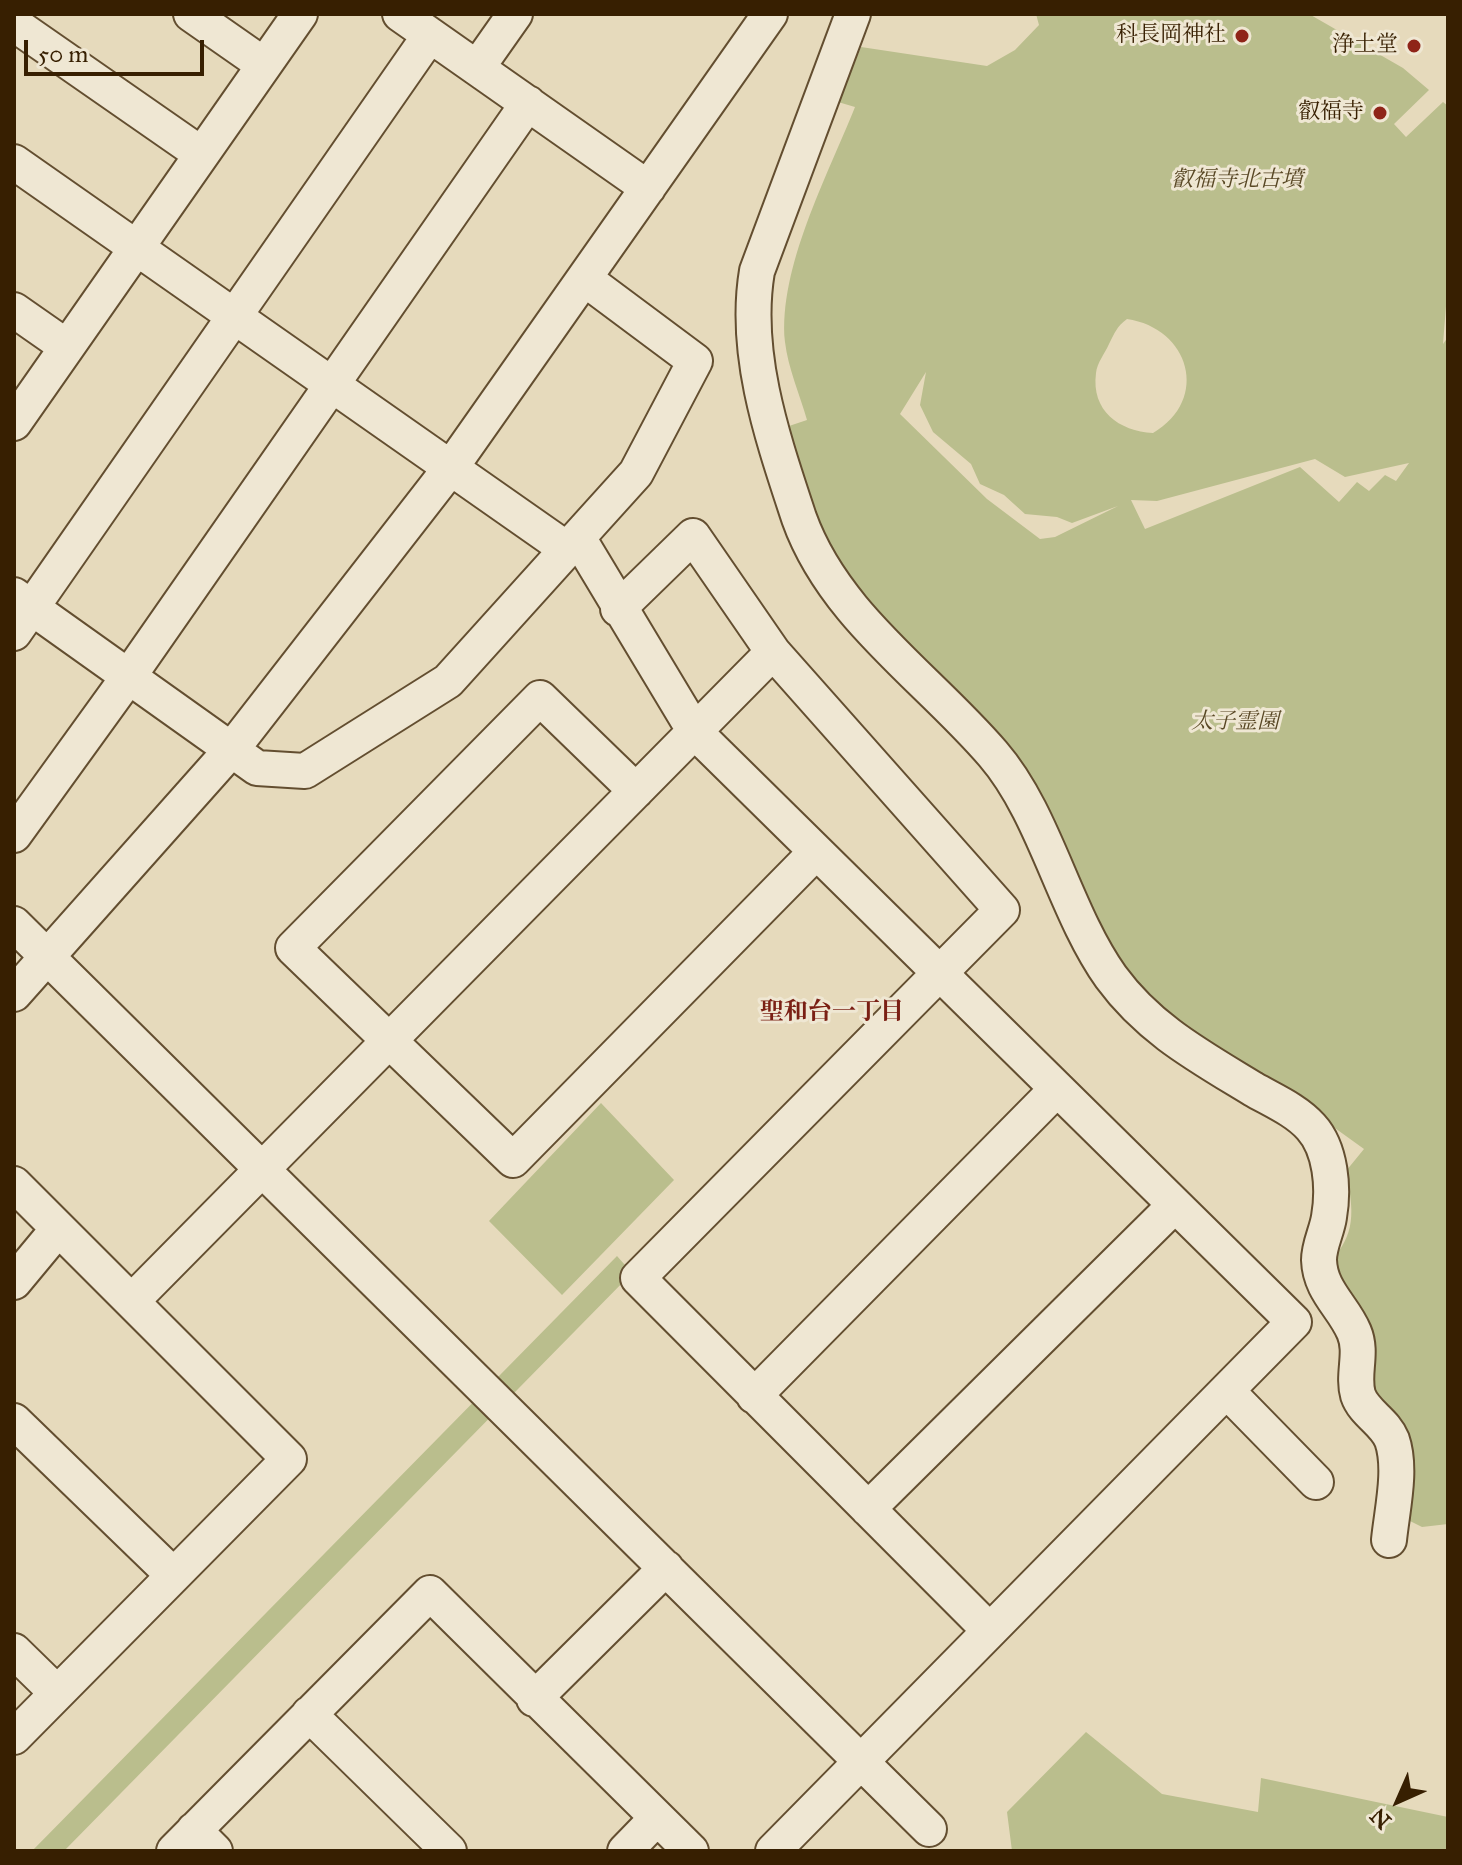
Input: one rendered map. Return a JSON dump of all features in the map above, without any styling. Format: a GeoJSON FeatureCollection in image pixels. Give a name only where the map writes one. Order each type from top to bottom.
{"type":"FeatureCollection","features":[{"type":"Feature","properties":{"kind":"street"},"geometry":{"type":"LineString","coordinates":[[191,14],[264,65]]}},
{"type":"Feature","properties":{"kind":"street"},"geometry":{"type":"LineString","coordinates":[[14,423],[300,14]]}},
{"type":"Feature","properties":{"kind":"street"},"geometry":{"type":"LineString","coordinates":[[400,14],[648,188]]}},
{"type":"Feature","properties":{"kind":"street"},"geometry":{"type":"LineString","coordinates":[[477,68],[515,14]]}},
{"type":"Feature","properties":{"kind":"street"},"geometry":{"type":"LineString","coordinates":[[14,994],[232,749],[452,466],[770,14]]}},
{"type":"Feature","properties":{"kind":"street"},"geometry":{"type":"LineString","coordinates":[[853,14],[757,271],[753,294],[752,324],[763,393],[808,544],[832,584],[876,636],[955,709],[999,761],[1026,809],[1099,960],[1134,1006],[1173,1041],[1290,1111],[1309,1125],[1321,1140],[1328,1163],[1330,1215],[1319,1260],[1329,1296],[1354,1331],[1359,1350],[1358,1395],[1392,1439],[1395,1470],[1389,1540]]}},
{"type":"Feature","properties":{"kind":"street"},"geometry":{"type":"LineString","coordinates":[[14,24],[201,154]]}},
{"type":"Feature","properties":{"kind":"street"},"geometry":{"type":"LineString","coordinates":[[430,35],[236,316],[20,612],[129,676],[257,768],[305,771],[448,681],[636,473],[695,361],[585,279]]}},
{"type":"Feature","properties":{"kind":"street"},"geometry":{"type":"LineString","coordinates":[[14,835],[129,676],[528,103]]}},
{"type":"Feature","properties":{"kind":"street"},"geometry":{"type":"LineString","coordinates":[[14,162],[452,466],[574,545],[695,732],[1294,1322]]}},
{"type":"Feature","properties":{"kind":"street"},"geometry":{"type":"LineString","coordinates":[[14,310],[67,347]]}},
{"type":"Feature","properties":{"kind":"street"},"geometry":{"type":"LineString","coordinates":[[618,609],[693,536],[773,652],[1002,910],[638,1278],[989,1630]]}},
{"type":"Feature","properties":{"kind":"street"},"geometry":{"type":"LineString","coordinates":[[132,1301],[773,652]]}},
{"type":"Feature","properties":{"kind":"street"},"geometry":{"type":"LineString","coordinates":[[636,791],[540,698],[293,948],[513,1160],[815,853]]}},
{"type":"Feature","properties":{"kind":"street"},"geometry":{"type":"LineString","coordinates":[[14,924],[929,1829]]}},
{"type":"Feature","properties":{"kind":"street"},"geometry":{"type":"LineString","coordinates":[[754,1396],[1056,1090]]}},
{"type":"Feature","properties":{"kind":"street"},"geometry":{"type":"LineString","coordinates":[[14,1184],[289,1459],[14,1737]]}},
{"type":"Feature","properties":{"kind":"street"},"geometry":{"type":"LineString","coordinates":[[868,1509],[1174,1206]]}},
{"type":"Feature","properties":{"kind":"street"},"geometry":{"type":"LineString","coordinates":[[14,1282],[58,1229]]}},
{"type":"Feature","properties":{"kind":"street"},"geometry":{"type":"LineString","coordinates":[[773,1851],[1294,1322],[1329,1296]]}},
{"type":"Feature","properties":{"kind":"street"},"geometry":{"type":"LineString","coordinates":[[1227,1391],[1316,1482]]}},
{"type":"Feature","properties":{"kind":"street"},"geometry":{"type":"LineString","coordinates":[[14,1421],[172,1574]]}},
{"type":"Feature","properties":{"kind":"street"},"geometry":{"type":"LineString","coordinates":[[534,1699],[666,1568]]}},
{"type":"Feature","properties":{"kind":"street"},"geometry":{"type":"LineString","coordinates":[[195,1844],[309,1714],[430,1593],[691,1851]]}},
{"type":"Feature","properties":{"kind":"street"},"geometry":{"type":"LineString","coordinates":[[14,1651],[57,1693]]}},
{"type":"Feature","properties":{"kind":"street"},"geometry":{"type":"LineString","coordinates":[[309,1714],[449,1851]]}},
{"type":"Feature","properties":{"kind":"street"},"geometry":{"type":"LineString","coordinates":[[625,1851],[657,1818]]}},
{"type":"Feature","properties":{"kind":"green space","name":"太子霊園"},"geometry":{"type":"Polygon","coordinates":[[[1036,14],[1309,14],[1403,68],[1429,90],[1394,124],[1406,137],[1443,102],[1448,106],[1448,281],[1443,344],[1448,337],[1448,1524],[1422,1527],[1410,1521],[1334,1257],[1350,1227],[1351,1206],[1346,1171],[1364,1149],[1264,1077],[1177,1022],[1123,967],[1072,875],[839,565],[810,505],[786,427],[807,420],[785,342],[789,284],[807,222],[855,107],[838,102],[861,47],[987,66],[1015,50],[1039,25],[1036,14]],[[1127,319],[1116,330],[1098,366],[1098,398],[1103,408],[1119,423],[1153,433],[1171,419],[1182,402],[1187,384],[1185,367],[1178,350],[1165,336],[1148,325],[1127,319]],[[926,372],[900,414],[987,499],[1040,539],[1055,537],[1118,506],[1072,523],[1057,517],[1025,514],[1004,495],[980,484],[971,464],[933,432],[920,405],[926,372]],[[1315,459],[1157,501],[1131,500],[1145,529],[1300,467],[1339,502],[1357,482],[1369,491],[1385,475],[1396,481],[1409,463],[1345,477],[1315,459]]]}},
{"type":"Feature","properties":{"kind":"green space"},"geometry":{"type":"Polygon","coordinates":[[[601,1103],[674,1180],[562,1295],[489,1221],[601,1103]]]}},
{"type":"Feature","properties":{"kind":"green space"},"geometry":{"type":"Polygon","coordinates":[[[617,1256],[632,1273],[64,1851],[32,1851],[617,1256]]]}},
{"type":"Feature","properties":{"kind":"green space"},"geometry":{"type":"Polygon","coordinates":[[[1086,1732],[1162,1794],[1258,1812],[1261,1778],[1448,1817],[1448,1851],[1012,1851],[1007,1812],[1086,1732]]]}},
{"type":"Feature","properties":{"kind":"place","name":"科長岡神社"},"geometry":{"type":"Point","coordinates":[1242,36]}},
{"type":"Feature","properties":{"kind":"place","name":"浄土堂"},"geometry":{"type":"Point","coordinates":[1414,46]}},
{"type":"Feature","properties":{"kind":"place","name":"叡福寺"},"geometry":{"type":"Point","coordinates":[1380,113]}},
{"type":"Feature","properties":{"kind":"district","name":"聖和台一丁目"},"geometry":{"type":"Point","coordinates":[832,1013]}},
{"type":"Feature","properties":{"kind":"park label","name":"叡福寺北古墳"},"geometry":{"type":"Point","coordinates":[1237,181]}}]}
